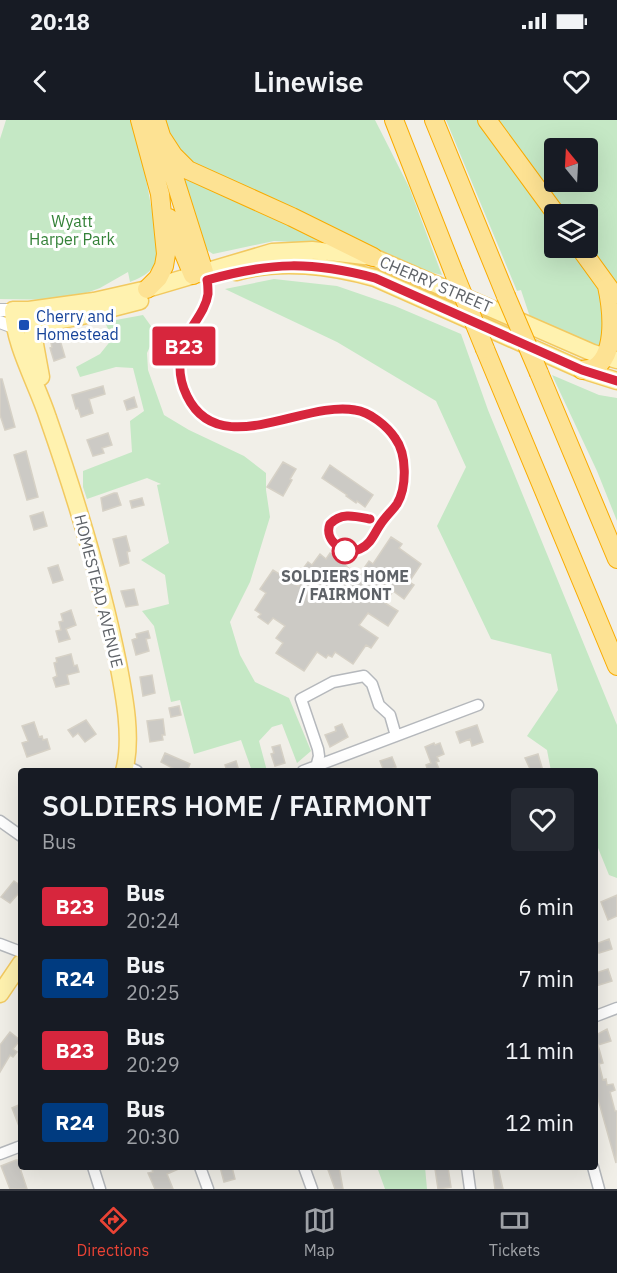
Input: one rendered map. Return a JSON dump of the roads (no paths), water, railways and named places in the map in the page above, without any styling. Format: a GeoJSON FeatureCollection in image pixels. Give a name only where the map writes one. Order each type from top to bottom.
{"type":"FeatureCollection","features":[{"type":"Feature","properties":{"kind":"highway"},"geometry":{"type":"LineString","coordinates":[[140,120],[160,194],[179,245],[199,278]]}},
{"type":"Feature","properties":{"kind":"highway"},"geometry":{"type":"LineString","coordinates":[[382,120],[437,231]]}},
{"type":"Feature","properties":{"kind":"highway"},"geometry":{"type":"LineString","coordinates":[[394,120],[485,349],[617,666]]}},
{"type":"Feature","properties":{"kind":"highway"},"geometry":{"type":"LineString","coordinates":[[434,120],[617,559]]}},
{"type":"Feature","properties":{"kind":"highway"},"geometry":{"type":"LineString","coordinates":[[487,120],[549,204]]}},
{"type":"Feature","properties":{"kind":"highway"},"geometry":{"type":"LineString","coordinates":[[158,128],[199,278]]}},
{"type":"Feature","properties":{"kind":"highway"},"geometry":{"type":"LineString","coordinates":[[158,128],[173,155],[188,170],[373,257]]}},
{"type":"Feature","properties":{"kind":"highway"},"geometry":{"type":"LineString","coordinates":[[147,289],[158,278],[164,266],[166,254],[160,194]]}},
{"type":"Feature","properties":{"kind":"highway"},"geometry":{"type":"LineString","coordinates":[[582,370],[613,361],[612,292],[587,258]]}},
{"type":"Feature","properties":{"kind":"main road","name":"CHERRY STREET"},"geometry":{"type":"LineString","coordinates":[[14,317],[118,308],[272,252],[312,250],[373,257],[613,361]]}},
{"type":"Feature","properties":{"kind":"main road","name":"CHERRY STREET"},"geometry":{"type":"LineString","coordinates":[[14,317],[247,269],[277,265],[312,266],[345,270],[375,278],[582,370],[617,381]]}},
{"type":"Feature","properties":{"kind":"main road","name":"HOMESTEAD AVENUE"},"geometry":{"type":"LineString","coordinates":[[14,317],[48,416],[102,591],[125,698],[129,768]]}},
{"type":"Feature","properties":{"kind":"main road"},"geometry":{"type":"LineString","coordinates":[[0,994],[18,967]]}},
{"type":"Feature","properties":{"kind":"street"},"geometry":{"type":"LineString","coordinates":[[396,736],[390,714],[379,705],[372,684],[364,676],[333,682],[301,699],[318,749],[316,768],[478,705]]}},
{"type":"Feature","properties":{"kind":"street"},"geometry":{"type":"LineString","coordinates":[[0,821],[18,834]]}},
{"type":"Feature","properties":{"kind":"street"},"geometry":{"type":"LineString","coordinates":[[0,945],[18,951]]}},
{"type":"Feature","properties":{"kind":"street"},"geometry":{"type":"LineString","coordinates":[[598,1015],[617,1008]]}},
{"type":"Feature","properties":{"kind":"street"},"geometry":{"type":"LineString","coordinates":[[0,1154],[18,1147]]}},
{"type":"Feature","properties":{"kind":"street"},"geometry":{"type":"LineString","coordinates":[[94,1170],[100,1189]]}},
{"type":"Feature","properties":{"kind":"street"},"geometry":{"type":"LineString","coordinates":[[201,1170],[208,1189]]}},
{"type":"Feature","properties":{"kind":"street"},"geometry":{"type":"LineString","coordinates":[[305,1170],[312,1189]]}},
{"type":"Feature","properties":{"kind":"street"},"geometry":{"type":"LineString","coordinates":[[467,1170],[470,1189]]}},
{"type":"Feature","properties":{"kind":"street"},"geometry":{"type":"LineString","coordinates":[[594,1170],[599,1189]]}},
{"type":"Feature","properties":{"kind":"place","name":"Cherry and Homestead"},"geometry":{"type":"Point","coordinates":[24,325]}},
{"type":"Feature","properties":{"kind":"place","name":"SOLDIERS HOME / FAIRMONT"},"geometry":{"type":"Point","coordinates":[345,551]}},
{"type":"Feature","properties":{"kind":"park label","name":"Wyatt Harper Park"},"geometry":{"type":"Point","coordinates":[72,230]}}]}
